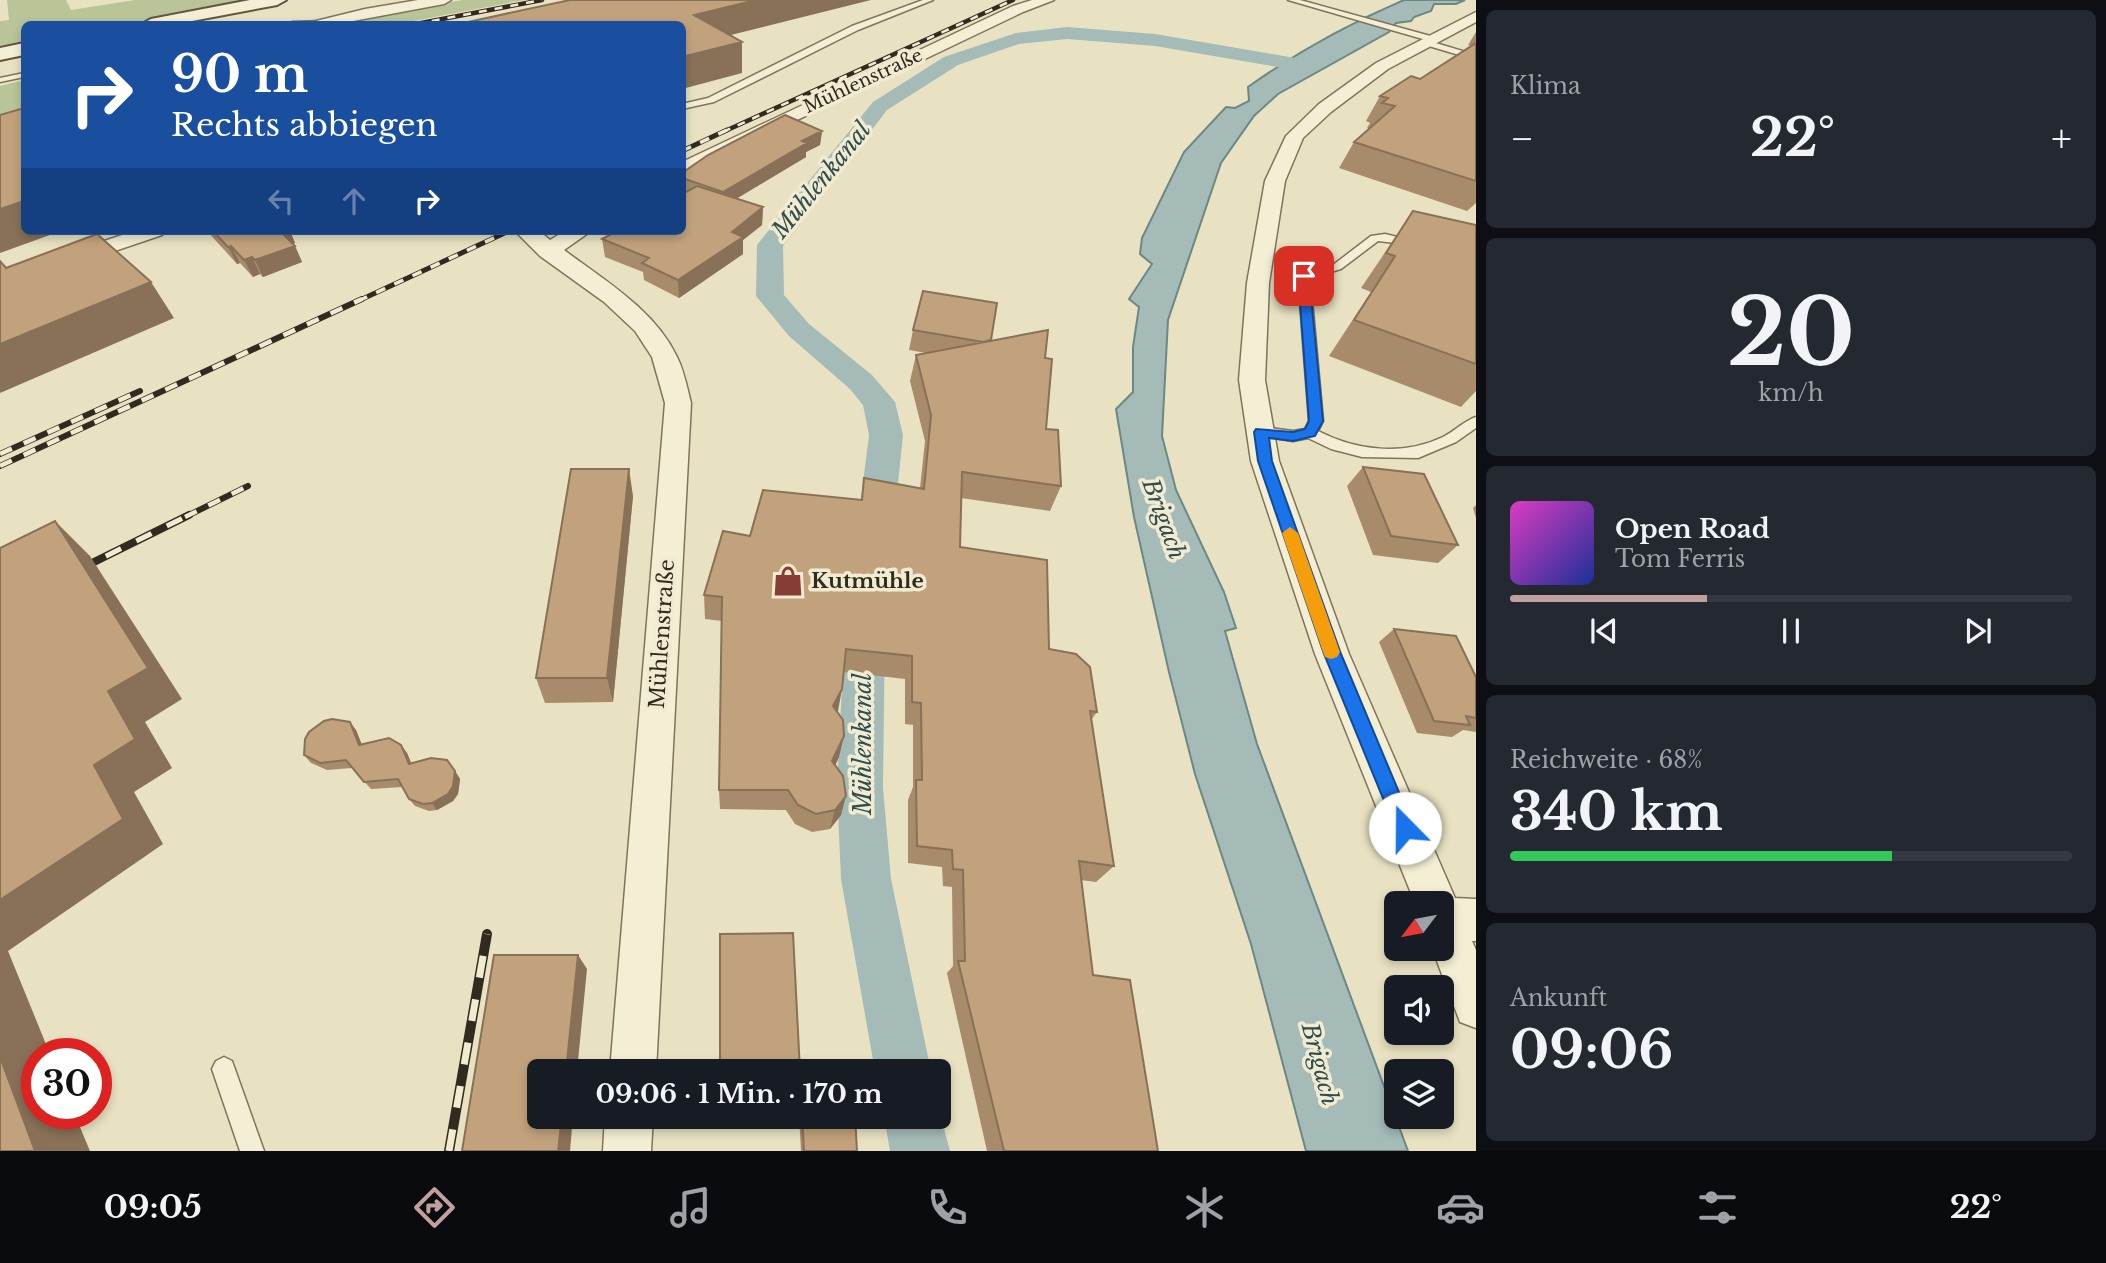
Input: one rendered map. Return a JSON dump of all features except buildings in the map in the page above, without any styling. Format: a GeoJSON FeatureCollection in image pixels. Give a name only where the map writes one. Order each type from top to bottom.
{"type":"FeatureCollection","features":[{"type":"Feature","properties":{"kind":"main road"},"geometry":{"type":"LineString","coordinates":[[167,21],[277,0]]}},
{"type":"Feature","properties":{"kind":"main road"},"geometry":{"type":"LineString","coordinates":[[0,54],[21,50]]}},
{"type":"Feature","properties":{"kind":"street"},"geometry":{"type":"LineString","coordinates":[[334,21],[444,0]]}},
{"type":"Feature","properties":{"kind":"street","name":"Mühlenstraße"},"geometry":{"type":"LineString","coordinates":[[686,167],[993,20],[1047,0]]}},
{"type":"Feature","properties":{"kind":"street"},"geometry":{"type":"LineString","coordinates":[[1431,891],[1332,654],[1265,461],[1252,380],[1258,283],[1275,181],[1295,136],[1325,108],[1382,66],[1424,39],[1476,16]]}},
{"type":"Feature","properties":{"kind":"street"},"geometry":{"type":"LineString","coordinates":[[0,283],[143,235]]}},
{"type":"Feature","properties":{"kind":"street","name":"Mühlenstraße"},"geometry":{"type":"LineString","coordinates":[[537,241],[563,235]]}},
{"type":"Feature","properties":{"kind":"street","name":"Mühlenstraße"},"geometry":{"type":"LineString","coordinates":[[537,241],[617,302],[657,343],[670,371],[678,403],[633,1059]]}},
{"type":"Feature","properties":{"kind":"street"},"geometry":{"type":"LineString","coordinates":[[1454,919],[1476,919]]}},
{"type":"Feature","properties":{"kind":"street"},"geometry":{"type":"LineString","coordinates":[[1454,950],[1476,1006]]}},
{"type":"Feature","properties":{"kind":"street"},"geometry":{"type":"LineString","coordinates":[[627,1151],[628,1129]]}},
{"type":"Feature","properties":{"kind":"lane"},"geometry":{"type":"LineString","coordinates":[[686,106],[711,100],[855,28],[929,0]]}},
{"type":"Feature","properties":{"kind":"lane"},"geometry":{"type":"LineString","coordinates":[[1292,0],[1424,39],[1476,58]]}},
{"type":"Feature","properties":{"kind":"lane"},"geometry":{"type":"LineString","coordinates":[[1307,5],[1320,0]]}},
{"type":"Feature","properties":{"kind":"lane"},"geometry":{"type":"LineString","coordinates":[[0,80],[21,76]]}},
{"type":"Feature","properties":{"kind":"lane"},"geometry":{"type":"LineString","coordinates":[[1310,433],[1316,421],[1304,276],[1336,267],[1374,238],[1404,240],[1428,247]]}},
{"type":"Feature","properties":{"kind":"lane"},"geometry":{"type":"LineString","coordinates":[[1261,432],[1293,436],[1310,433],[1336,446],[1362,452],[1418,453],[1451,439],[1476,422]]}},
{"type":"Feature","properties":{"kind":"lane"},"geometry":{"type":"LineString","coordinates":[[224,1069],[252,1151]]}},
{"type":"Feature","properties":{"kind":"green space"},"geometry":{"type":"Polygon","coordinates":[[[7,0],[66,0],[71,10],[135,0],[257,0],[147,21],[21,21],[21,47],[0,51],[0,21],[9,20],[7,0]]]}},
{"type":"Feature","properties":{"kind":"green space"},"geometry":{"type":"Polygon","coordinates":[[[463,0],[524,0],[413,21],[348,21],[463,0]]]}},
{"type":"Feature","properties":{"kind":"green space"},"geometry":{"type":"Polygon","coordinates":[[[20,81],[21,110],[0,116],[0,86],[20,81]]]}},
{"type":"Feature","properties":{"kind":"water","name":"Brigach"},"geometry":{"type":"Polygon","coordinates":[[[1404,0],[1465,0],[1456,4],[1434,4],[1431,11],[1414,17],[1411,21],[1396,23],[1389,32],[1278,94],[1254,116],[1221,163],[1168,320],[1162,436],[1176,490],[1224,592],[1236,628],[1225,631],[1257,744],[1384,1086],[1384,1129],[1400,1129],[1408,1151],[1306,1151],[1251,944],[1195,774],[1134,517],[1116,409],[1133,392],[1133,347],[1139,307],[1129,299],[1152,264],[1140,254],[1142,238],[1184,152],[1226,107],[1235,108],[1249,101],[1248,87],[1323,39],[1404,0]]]}},
{"type":"Feature","properties":{"kind":"waterway","name":"Mühlenkanal"},"geometry":{"type":"LineString","coordinates":[[875,531],[886,435],[879,402],[861,382],[799,330],[770,296],[770,245],[880,106],[951,61],[1016,39],[1067,33],[1155,40],[1307,66]]}},
{"type":"Feature","properties":{"kind":"waterway","name":"Mühlenkanal"},"geometry":{"type":"LineString","coordinates":[[865,622],[860,788],[866,879],[901,1059]]}},
{"type":"Feature","properties":{"kind":"waterway","name":"Mühlenkanal"},"geometry":{"type":"LineString","coordinates":[[916,1129],[920,1151]]}},
{"type":"Feature","properties":{"kind":"railway"},"geometry":{"type":"LineString","coordinates":[[432,21],[542,0]]}},
{"type":"Feature","properties":{"kind":"railway"},"geometry":{"type":"LineString","coordinates":[[723,132],[1013,0]]}},
{"type":"Feature","properties":{"kind":"railway"},"geometry":{"type":"LineString","coordinates":[[686,149],[727,130]]}},
{"type":"Feature","properties":{"kind":"railway"},"geometry":{"type":"LineString","coordinates":[[358,301],[500,235]]}},
{"type":"Feature","properties":{"kind":"railway"},"geometry":{"type":"LineString","coordinates":[[0,466],[362,299]]}},
{"type":"Feature","properties":{"kind":"railway"},"geometry":{"type":"LineString","coordinates":[[0,454],[140,391]]}},
{"type":"Feature","properties":{"kind":"railway"},"geometry":{"type":"LineString","coordinates":[[185,517],[248,486]]}},
{"type":"Feature","properties":{"kind":"railway"},"geometry":{"type":"LineString","coordinates":[[77,574],[94,562],[189,515]]}},
{"type":"Feature","properties":{"kind":"railway"},"geometry":{"type":"LineString","coordinates":[[449,1151],[487,934]]}},
{"type":"Feature","properties":{"kind":"slow traffic"},"geometry":{"type":"LineString","coordinates":[[1290,533],[1331,652]]}},
{"type":"Feature","properties":{"kind":"place","name":"Kutmühle"},"geometry":{"type":"Point","coordinates":[788,581]}},
{"type":"Feature","properties":{"kind":"route"},"geometry":{"type":"LineString","coordinates":[[1304,276],[1316,421],[1310,433],[1293,436],[1261,432],[1265,461],[1332,654],[1405,828]]}}]}
